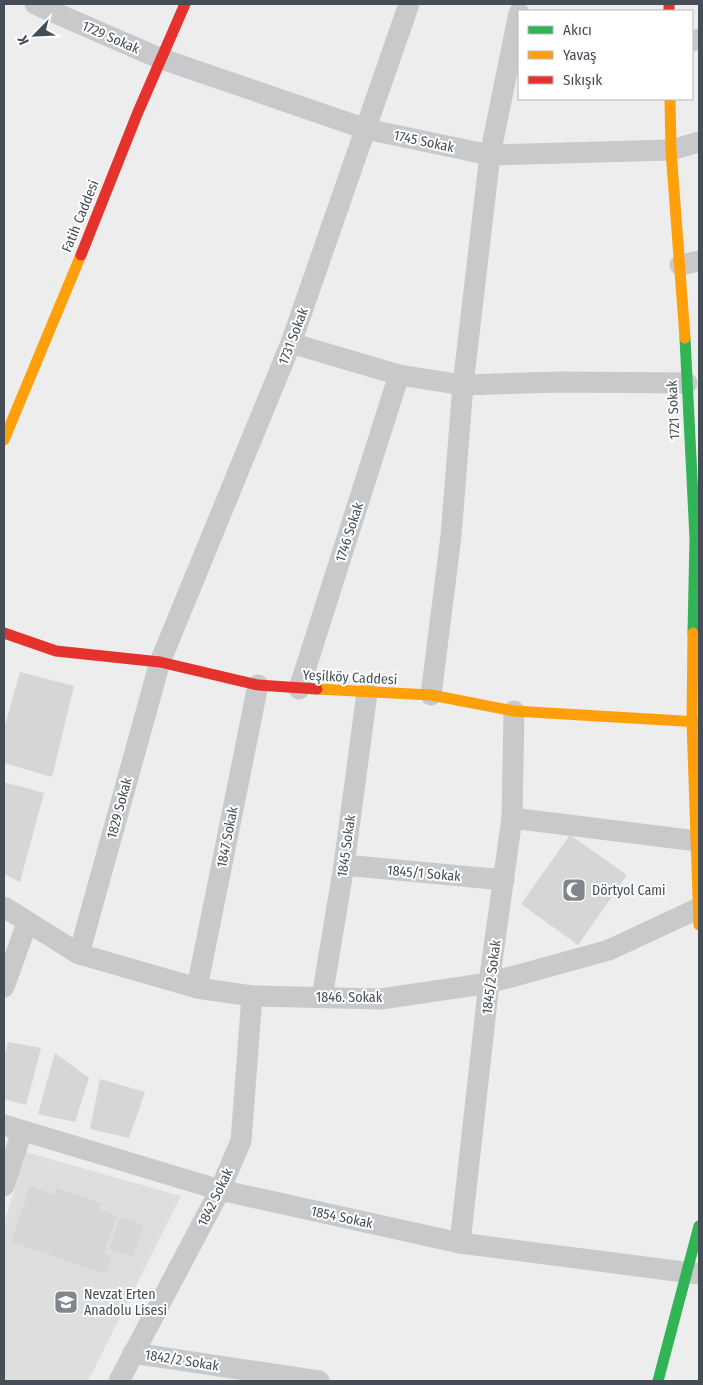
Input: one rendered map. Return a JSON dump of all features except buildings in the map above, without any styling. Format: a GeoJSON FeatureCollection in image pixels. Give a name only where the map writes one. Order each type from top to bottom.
{"type":"FeatureCollection","features":[{"type":"Feature","properties":{"kind":"street","name":"1729 Sokak"},"geometry":{"type":"LineString","coordinates":[[35,4],[159,58]]}},
{"type":"Feature","properties":{"kind":"street","name":"Fatih Caddesi"},"geometry":{"type":"LineString","coordinates":[[4,440],[30,382],[159,58],[185,4]]}},
{"type":"Feature","properties":{"kind":"street","name":"1731 Sokak"},"geometry":{"type":"LineString","coordinates":[[160,662],[291,343],[409,4]]}},
{"type":"Feature","properties":{"kind":"street"},"geometry":{"type":"LineString","coordinates":[[431,695],[451,536],[463,385],[490,155],[518,17]]}},
{"type":"Feature","properties":{"kind":"street","name":"1745 Sokak"},"geometry":{"type":"LineString","coordinates":[[159,58],[366,128],[490,155],[671,150],[699,142]]}},
{"type":"Feature","properties":{"kind":"street","name":"1721 Sokak"},"geometry":{"type":"LineString","coordinates":[[670,100],[671,150],[690,263],[687,383],[697,538],[695,721],[699,914]]}},
{"type":"Feature","properties":{"kind":"street"},"geometry":{"type":"LineString","coordinates":[[291,343],[399,375],[463,385],[560,382],[687,383]]}},
{"type":"Feature","properties":{"kind":"street","name":"1746 Sokak"},"geometry":{"type":"LineString","coordinates":[[299,689],[399,375]]}},
{"type":"Feature","properties":{"kind":"street","name":"Yeşilköy Caddesi"},"geometry":{"type":"LineString","coordinates":[[4,633],[56,651],[160,662],[258,685],[367,694],[431,695],[514,711],[695,721]]}},
{"type":"Feature","properties":{"kind":"street","name":"1829 Sokak"},"geometry":{"type":"LineString","coordinates":[[79,954],[160,662]]}},
{"type":"Feature","properties":{"kind":"street","name":"1847 Sokak"},"geometry":{"type":"LineString","coordinates":[[197,988],[258,685]]}},
{"type":"Feature","properties":{"kind":"street","name":"1845 Sokak"},"geometry":{"type":"LineString","coordinates":[[322,997],[344,865],[367,694]]}},
{"type":"Feature","properties":{"kind":"street","name":"1845/2 Sokak"},"geometry":{"type":"LineString","coordinates":[[460,1243],[489,983],[512,818],[514,711]]}},
{"type":"Feature","properties":{"kind":"street"},"geometry":{"type":"LineString","coordinates":[[512,818],[697,841]]}},
{"type":"Feature","properties":{"kind":"street","name":"1845/1 Sokak"},"geometry":{"type":"LineString","coordinates":[[344,865],[504,880]]}},
{"type":"Feature","properties":{"kind":"street","name":"1846. Sokak"},"geometry":{"type":"LineString","coordinates":[[4,907],[27,924],[79,954],[197,988],[252,996],[381,999],[489,983],[609,950],[699,914]]}},
{"type":"Feature","properties":{"kind":"street"},"geometry":{"type":"LineString","coordinates":[[4,987],[27,924]]}},
{"type":"Feature","properties":{"kind":"street","name":"1842 Sokak"},"geometry":{"type":"LineString","coordinates":[[119,1381],[220,1190],[241,1142],[252,996]]}},
{"type":"Feature","properties":{"kind":"street"},"geometry":{"type":"LineString","coordinates":[[4,1186],[13,1128]]}},
{"type":"Feature","properties":{"kind":"street","name":"1854 Sokak"},"geometry":{"type":"LineString","coordinates":[[13,1128],[220,1190],[460,1243],[693,1274]]}},
{"type":"Feature","properties":{"kind":"street"},"geometry":{"type":"LineString","coordinates":[[658,1381],[693,1274],[699,1226]]}},
{"type":"Feature","properties":{"kind":"street","name":"1842/2 Sokak"},"geometry":{"type":"LineString","coordinates":[[133,1353],[320,1381]]}},
{"type":"Feature","properties":{"kind":"shaded area","name":"Nevzat Erten Anadolu Lisesi"},"geometry":{"type":"Polygon","coordinates":[[[26,1152],[181,1196],[88,1381],[4,1381],[4,1223],[26,1152]]]}},
{"type":"Feature","properties":{"kind":"traffic: fast"},"geometry":{"type":"LineString","coordinates":[[685,338],[695,538],[693,633]]}},
{"type":"Feature","properties":{"kind":"traffic: fast"},"geometry":{"type":"LineString","coordinates":[[658,1381],[699,1226]]}},
{"type":"Feature","properties":{"kind":"traffic: slow"},"geometry":{"type":"LineString","coordinates":[[670,100],[671,150],[685,338]]}},
{"type":"Feature","properties":{"kind":"traffic: slow"},"geometry":{"type":"LineString","coordinates":[[4,440],[81,255]]}},
{"type":"Feature","properties":{"kind":"traffic: slow"},"geometry":{"type":"LineString","coordinates":[[693,633],[692,721],[699,925]]}},
{"type":"Feature","properties":{"kind":"traffic: slow"},"geometry":{"type":"LineString","coordinates":[[317,689],[431,695],[514,711],[699,722]]}},
{"type":"Feature","properties":{"kind":"traffic: jam"},"geometry":{"type":"LineString","coordinates":[[81,255],[138,112],[185,4]]}},
{"type":"Feature","properties":{"kind":"traffic: jam"},"geometry":{"type":"LineString","coordinates":[[669,4],[669,10]]}},
{"type":"Feature","properties":{"kind":"traffic: jam"},"geometry":{"type":"LineString","coordinates":[[4,633],[56,651],[160,662],[258,685],[317,689]]}},
{"type":"Feature","properties":{"kind":"place","name":"Dörtyol Cami"},"geometry":{"type":"Point","coordinates":[574,890]}},
{"type":"Feature","properties":{"kind":"place","name":"Nevzat Erten Anadolu Lisesi"},"geometry":{"type":"Point","coordinates":[66,1302]}}]}
